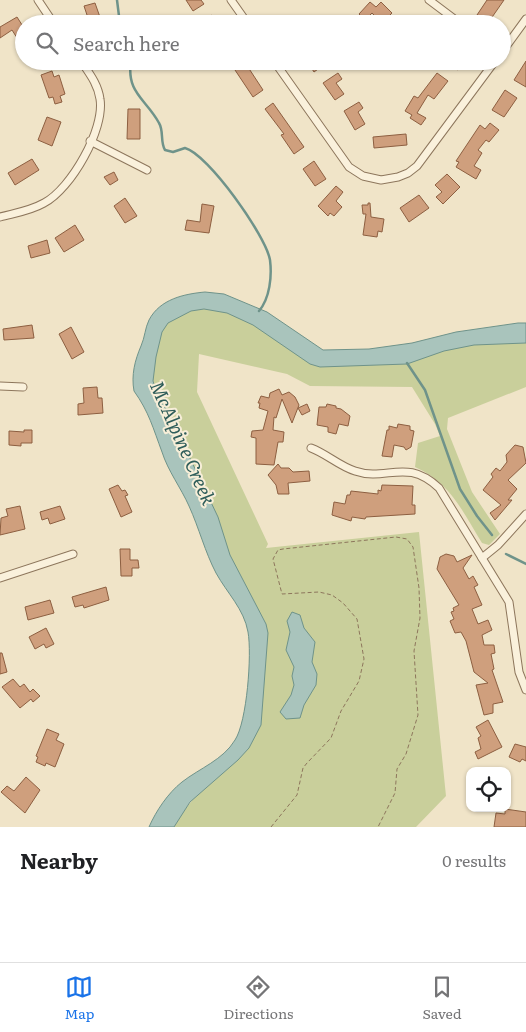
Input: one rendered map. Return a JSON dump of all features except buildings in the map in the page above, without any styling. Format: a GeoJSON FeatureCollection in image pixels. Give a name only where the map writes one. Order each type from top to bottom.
{"type":"FeatureCollection","features":[{"type":"Feature","properties":{"kind":"street"},"geometry":{"type":"LineString","coordinates":[[38,0],[48,15]]}},
{"type":"Feature","properties":{"kind":"street"},"geometry":{"type":"LineString","coordinates":[[231,0],[242,15]]}},
{"type":"Feature","properties":{"kind":"street"},"geometry":{"type":"LineString","coordinates":[[429,0],[449,15]]}},
{"type":"Feature","properties":{"kind":"street"},"geometry":{"type":"LineString","coordinates":[[511,40],[526,19]]}},
{"type":"Feature","properties":{"kind":"street"},"geometry":{"type":"LineString","coordinates":[[0,217],[31,209],[55,196],[72,177],[101,115],[100,98],[95,82],[87,70]]}},
{"type":"Feature","properties":{"kind":"street"},"geometry":{"type":"LineString","coordinates":[[280,70],[349,166],[363,176],[380,180],[398,177],[417,166],[488,70]]}},
{"type":"Feature","properties":{"kind":"street"},"geometry":{"type":"LineString","coordinates":[[90,141],[147,170]]}},
{"type":"Feature","properties":{"kind":"street"},"geometry":{"type":"LineString","coordinates":[[0,386],[23,387]]}},
{"type":"Feature","properties":{"kind":"street"},"geometry":{"type":"LineString","coordinates":[[311,448],[325,454],[341,466],[361,473],[404,471],[425,477],[438,488],[509,602],[519,672],[526,690]]}},
{"type":"Feature","properties":{"kind":"street"},"geometry":{"type":"LineString","coordinates":[[482,558],[498,545],[526,514]]}},
{"type":"Feature","properties":{"kind":"street"},"geometry":{"type":"LineString","coordinates":[[0,578],[73,554]]}},
{"type":"Feature","properties":{"kind":"path"},"geometry":{"type":"LineString","coordinates":[[271,827],[297,795],[307,763],[331,738],[341,711],[359,681],[364,659],[357,619],[348,607],[326,593],[282,594],[273,559],[278,550],[283,549],[396,537],[407,539],[414,552],[419,588],[420,618],[414,650],[418,703],[413,734],[397,769],[394,793],[378,827]]}},
{"type":"Feature","properties":{"kind":"green space"},"geometry":{"type":"Polygon","coordinates":[[[232,302],[331,364],[526,335],[526,387],[448,418],[447,429],[472,492],[500,534],[489,545],[482,543],[462,509],[447,490],[438,481],[415,467],[418,443],[440,436],[435,424],[412,387],[310,386],[287,374],[199,354],[197,392],[268,544],[266,548],[419,532],[446,796],[416,827],[170,827],[191,802],[205,777],[241,745],[260,650],[145,385],[153,341],[177,311],[232,302]]]}},
{"type":"Feature","properties":{"kind":"water"},"geometry":{"type":"Polygon","coordinates":[[[205,292],[224,294],[267,312],[323,350],[369,349],[412,343],[456,332],[518,323],[526,323],[526,343],[474,345],[444,351],[407,364],[320,367],[310,364],[253,325],[227,313],[204,309],[191,311],[168,323],[162,332],[153,381],[158,396],[169,414],[218,517],[230,555],[266,624],[268,633],[261,725],[249,748],[190,802],[174,827],[149,827],[172,791],[218,758],[235,740],[243,719],[248,688],[249,642],[243,616],[212,565],[189,506],[168,466],[150,420],[134,391],[133,385],[135,362],[149,320],[154,313],[159,307],[173,299],[205,292]]]}},
{"type":"Feature","properties":{"kind":"water"},"geometry":{"type":"Polygon","coordinates":[[[292,612],[300,615],[304,628],[315,642],[312,662],[317,674],[316,685],[304,705],[300,718],[286,719],[280,712],[291,695],[294,685],[292,676],[294,667],[286,650],[290,632],[287,621],[292,612]]]}},
{"type":"Feature","properties":{"kind":"waterway"},"geometry":{"type":"LineString","coordinates":[[117,0],[119,15]]}},
{"type":"Feature","properties":{"kind":"waterway"},"geometry":{"type":"LineString","coordinates":[[130,70],[134,88],[159,123],[165,150],[173,152],[185,148],[195,154],[235,197],[258,233],[270,260],[271,273],[266,300],[259,311]]}},
{"type":"Feature","properties":{"kind":"waterway"},"geometry":{"type":"LineString","coordinates":[[407,363],[425,390],[460,489],[492,535]]}},
{"type":"Feature","properties":{"kind":"waterway"},"geometry":{"type":"LineString","coordinates":[[506,554],[526,564]]}},
{"type":"Feature","properties":{"kind":"water label","name":"McAlpine Creek"},"geometry":{"type":"Point","coordinates":[183,443]}}]}
